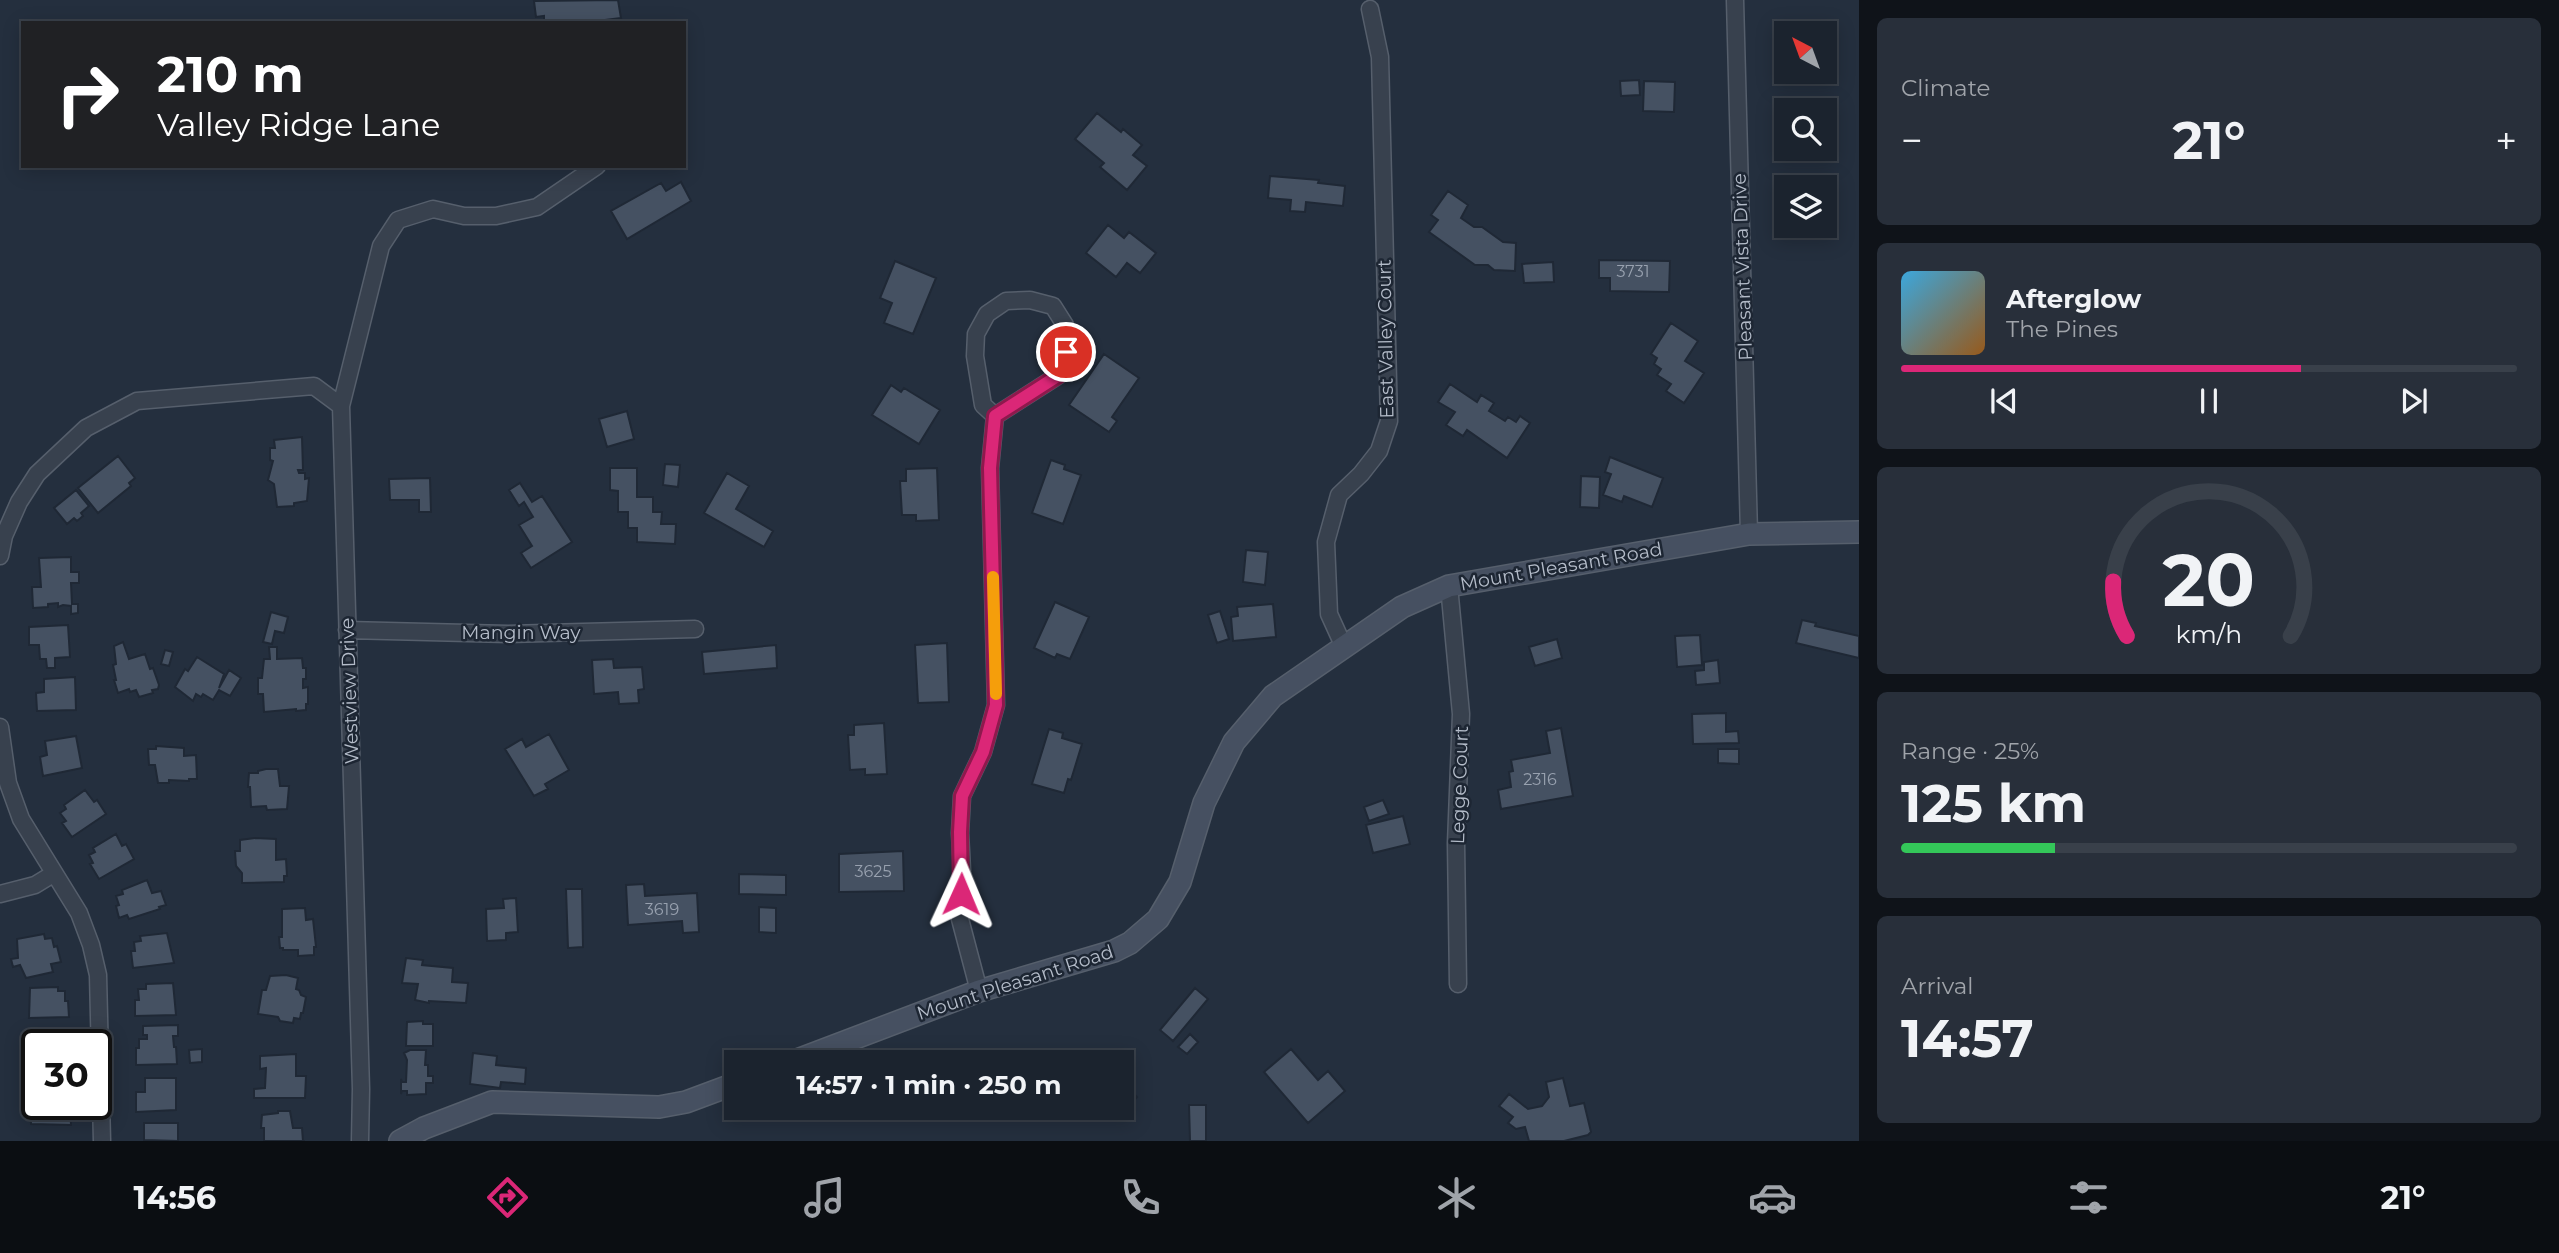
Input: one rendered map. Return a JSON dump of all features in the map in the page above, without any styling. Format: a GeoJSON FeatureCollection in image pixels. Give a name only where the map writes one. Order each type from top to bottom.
{"type":"FeatureCollection","features":[{"type":"Feature","properties":{"kind":"street","name":"Pleasant Vista Drive"},"geometry":{"type":"LineString","coordinates":[[1735,0],[1749,534]]}},
{"type":"Feature","properties":{"kind":"street","name":"East Valley Court"},"geometry":{"type":"LineString","coordinates":[[1344,647],[1329,614],[1326,542],[1339,495],[1361,474],[1379,451],[1389,421],[1380,57],[1370,9]]}},
{"type":"Feature","properties":{"kind":"street","name":"Westview Drive"},"geometry":{"type":"LineString","coordinates":[[360,1141],[361,1089],[341,406],[380,246],[397,220],[433,209],[464,216],[496,216],[537,206],[594,168]]}},
{"type":"Feature","properties":{"kind":"street"},"geometry":{"type":"LineString","coordinates":[[1006,300],[1030,300],[1053,306],[1065,325],[1066,352],[1059,375],[995,416],[983,405],[975,356],[976,334],[987,314],[1006,300]]}},
{"type":"Feature","properties":{"kind":"street"},"geometry":{"type":"LineString","coordinates":[[0,556],[2,536],[37,474],[86,428],[137,401],[314,386],[341,406]]}},
{"type":"Feature","properties":{"kind":"street"},"geometry":{"type":"LineString","coordinates":[[979,991],[960,919],[960,832],[962,796],[983,752],[996,705],[990,468],[995,416]]}},
{"type":"Feature","properties":{"kind":"street","name":"Mount Pleasant Road"},"geometry":{"type":"LineString","coordinates":[[824,1050],[979,991],[1114,951],[1130,943],[1158,919],[1180,882],[1204,803],[1234,742],[1273,696],[1402,607],[1449,586],[1749,534],[1859,532]]}},
{"type":"Feature","properties":{"kind":"street","name":"Legge Court"},"geometry":{"type":"LineString","coordinates":[[1449,586],[1461,714],[1457,843],[1458,984]]}},
{"type":"Feature","properties":{"kind":"street","name":"Mangin Way"},"geometry":{"type":"LineString","coordinates":[[346,631],[508,634],[695,629]]}},
{"type":"Feature","properties":{"kind":"street"},"geometry":{"type":"LineString","coordinates":[[0,727],[8,783],[21,819],[79,913],[99,975],[102,1141]]}},
{"type":"Feature","properties":{"kind":"street"},"geometry":{"type":"LineString","coordinates":[[0,894],[36,885],[53,874]]}},
{"type":"Feature","properties":{"kind":"street"},"geometry":{"type":"LineString","coordinates":[[400,1141],[425,1128],[492,1102],[659,1107],[686,1102],[724,1088]]}},
{"type":"Feature","properties":{"kind":"building"},"geometry":{"type":"Polygon","coordinates":[[[618,0],[621,18],[606,21],[544,21],[544,16],[536,17],[534,1],[618,0]]]}},
{"type":"Feature","properties":{"kind":"building"},"geometry":{"type":"Polygon","coordinates":[[[1639,80],[1640,95],[1621,96],[1620,81],[1639,80]]]}},
{"type":"Feature","properties":{"kind":"building"},"geometry":{"type":"Polygon","coordinates":[[[1644,81],[1675,82],[1674,112],[1643,111],[1644,81]]]}},
{"type":"Feature","properties":{"kind":"building"},"geometry":{"type":"Polygon","coordinates":[[[1097,113],[1142,145],[1133,155],[1147,166],[1127,190],[1100,167],[1104,163],[1075,139],[1097,113]]]}},
{"type":"Feature","properties":{"kind":"building"},"geometry":{"type":"Polygon","coordinates":[[[1270,176],[1319,180],[1318,183],[1345,186],[1343,206],[1306,202],[1305,212],[1290,211],[1291,200],[1268,198],[1270,176]]]}},
{"type":"Feature","properties":{"kind":"building"},"geometry":{"type":"Polygon","coordinates":[[[681,182],[691,201],[627,239],[611,211],[661,183],[666,191],[681,182]]]}},
{"type":"Feature","properties":{"kind":"building"},"geometry":{"type":"Polygon","coordinates":[[[1448,191],[1468,205],[1461,218],[1474,227],[1482,227],[1503,242],[1516,243],[1515,271],[1494,270],[1488,265],[1475,265],[1429,232],[1438,220],[1431,215],[1448,191]]]}},
{"type":"Feature","properties":{"kind":"building"},"geometry":{"type":"Polygon","coordinates":[[[1108,225],[1124,238],[1129,232],[1156,253],[1140,273],[1127,263],[1116,277],[1086,253],[1108,225]]]}},
{"type":"Feature","properties":{"kind":"building"},"geometry":{"type":"Polygon","coordinates":[[[1599,260],[1670,261],[1669,292],[1610,291],[1610,278],[1599,278],[1599,260]]]}},
{"type":"Feature","properties":{"kind":"building"},"geometry":{"type":"Polygon","coordinates":[[[895,261],[936,278],[913,334],[884,323],[892,303],[880,298],[895,261]]]}},
{"type":"Feature","properties":{"kind":"building"},"geometry":{"type":"Polygon","coordinates":[[[1553,262],[1554,282],[1524,283],[1522,264],[1553,262]]]}},
{"type":"Feature","properties":{"kind":"building"},"geometry":{"type":"Polygon","coordinates":[[[1671,323],[1698,341],[1685,361],[1704,373],[1684,403],[1666,391],[1671,384],[1657,375],[1661,369],[1654,364],[1657,358],[1651,354],[1671,323]]]}},
{"type":"Feature","properties":{"kind":"building"},"geometry":{"type":"Polygon","coordinates":[[[1104,354],[1139,378],[1112,417],[1117,421],[1109,432],[1069,405],[1104,354]]]}},
{"type":"Feature","properties":{"kind":"building"},"geometry":{"type":"Polygon","coordinates":[[[1450,384],[1477,402],[1481,395],[1494,403],[1489,411],[1505,421],[1508,417],[1516,422],[1520,416],[1530,423],[1507,458],[1467,430],[1463,436],[1446,425],[1455,412],[1438,402],[1450,384]]]}},
{"type":"Feature","properties":{"kind":"building"},"geometry":{"type":"Polygon","coordinates":[[[891,385],[901,392],[904,388],[940,410],[919,444],[872,415],[891,385]]]}},
{"type":"Feature","properties":{"kind":"building"},"geometry":{"type":"Polygon","coordinates":[[[627,411],[634,439],[607,447],[599,419],[627,411]]]}},
{"type":"Feature","properties":{"kind":"building"},"geometry":{"type":"Polygon","coordinates":[[[302,437],[303,470],[298,470],[299,473],[305,473],[305,479],[309,478],[307,501],[294,503],[294,506],[277,507],[274,484],[268,480],[273,461],[270,460],[270,448],[275,448],[274,440],[302,437]]]}},
{"type":"Feature","properties":{"kind":"building"},"geometry":{"type":"Polygon","coordinates":[[[118,456],[135,478],[129,483],[131,486],[98,513],[78,488],[118,456]]]}},
{"type":"Feature","properties":{"kind":"building"},"geometry":{"type":"Polygon","coordinates":[[[1610,457],[1663,478],[1652,507],[1624,496],[1622,502],[1603,495],[1611,474],[1605,472],[1610,457]]]}},
{"type":"Feature","properties":{"kind":"building"},"geometry":{"type":"Polygon","coordinates":[[[1051,460],[1065,465],[1064,469],[1081,475],[1063,524],[1032,513],[1051,460]]]}},
{"type":"Feature","properties":{"kind":"building"},"geometry":{"type":"Polygon","coordinates":[[[665,464],[680,465],[678,487],[663,485],[665,464]]]}},
{"type":"Feature","properties":{"kind":"building"},"geometry":{"type":"Polygon","coordinates":[[[610,468],[637,468],[637,497],[653,497],[653,512],[662,512],[661,524],[676,524],[675,544],[637,542],[637,528],[628,528],[628,512],[618,512],[618,491],[610,490],[610,468]]]}},
{"type":"Feature","properties":{"kind":"building"},"geometry":{"type":"Polygon","coordinates":[[[937,468],[939,520],[916,521],[916,515],[902,515],[900,481],[906,481],[906,469],[937,468]]]}},
{"type":"Feature","properties":{"kind":"building"},"geometry":{"type":"Polygon","coordinates":[[[727,473],[749,486],[736,509],[773,531],[764,547],[704,513],[727,473]]]}},
{"type":"Feature","properties":{"kind":"building"},"geometry":{"type":"Polygon","coordinates":[[[1581,476],[1600,477],[1599,508],[1580,507],[1581,476]]]}},
{"type":"Feature","properties":{"kind":"building"},"geometry":{"type":"Polygon","coordinates":[[[430,478],[431,512],[419,512],[419,500],[390,500],[389,479],[430,478]]]}},
{"type":"Feature","properties":{"kind":"building"},"geometry":{"type":"Polygon","coordinates":[[[520,483],[532,502],[542,496],[572,542],[531,568],[521,553],[532,546],[519,525],[533,517],[524,502],[519,506],[509,490],[520,483]]]}},
{"type":"Feature","properties":{"kind":"building"},"geometry":{"type":"Polygon","coordinates":[[[76,490],[89,506],[77,521],[74,518],[67,524],[54,508],[76,490]]]}},
{"type":"Feature","properties":{"kind":"building"},"geometry":{"type":"Polygon","coordinates":[[[1246,550],[1268,552],[1265,585],[1243,582],[1246,550]]]}},
{"type":"Feature","properties":{"kind":"building"},"geometry":{"type":"Polygon","coordinates":[[[71,557],[71,572],[79,572],[79,583],[71,583],[72,604],[78,604],[78,613],[71,614],[71,606],[58,607],[58,603],[33,608],[32,587],[41,587],[39,558],[71,557]]]}},
{"type":"Feature","properties":{"kind":"building"},"geometry":{"type":"Polygon","coordinates":[[[1055,602],[1089,617],[1070,659],[1057,654],[1055,658],[1034,648],[1055,602]]]}},
{"type":"Feature","properties":{"kind":"building"},"geometry":{"type":"Polygon","coordinates":[[[1273,604],[1276,637],[1233,641],[1231,617],[1238,616],[1237,607],[1273,604]]]}},
{"type":"Feature","properties":{"kind":"building"},"geometry":{"type":"Polygon","coordinates":[[[1220,611],[1229,639],[1217,643],[1208,615],[1220,611]]]}},
{"type":"Feature","properties":{"kind":"building"},"geometry":{"type":"Polygon","coordinates":[[[271,612],[288,617],[284,633],[275,631],[272,644],[263,642],[271,612]]]}},
{"type":"Feature","properties":{"kind":"building"},"geometry":{"type":"Polygon","coordinates":[[[1802,620],[1816,623],[1815,626],[1859,636],[1859,658],[1796,643],[1802,620]]]}},
{"type":"Feature","properties":{"kind":"building"},"geometry":{"type":"Polygon","coordinates":[[[68,625],[70,657],[55,658],[55,668],[47,668],[46,659],[40,659],[39,645],[29,645],[29,627],[68,625]]]}},
{"type":"Feature","properties":{"kind":"building"},"geometry":{"type":"Polygon","coordinates":[[[1700,635],[1702,665],[1677,667],[1675,636],[1700,635]]]}},
{"type":"Feature","properties":{"kind":"building"},"geometry":{"type":"Polygon","coordinates":[[[1557,639],[1562,658],[1535,666],[1529,647],[1557,639]]]}},
{"type":"Feature","properties":{"kind":"building"},"geometry":{"type":"Polygon","coordinates":[[[123,642],[129,659],[145,654],[159,685],[158,689],[152,690],[153,693],[139,697],[136,690],[130,692],[129,689],[118,693],[114,680],[114,646],[123,642]]]}},
{"type":"Feature","properties":{"kind":"building"},"geometry":{"type":"Polygon","coordinates":[[[947,643],[949,702],[918,703],[915,645],[947,643]]]}},
{"type":"Feature","properties":{"kind":"building"},"geometry":{"type":"Polygon","coordinates":[[[776,645],[777,668],[704,674],[702,652],[776,645]]]}},
{"type":"Feature","properties":{"kind":"building"},"geometry":{"type":"Polygon","coordinates":[[[269,647],[277,647],[277,659],[302,658],[303,668],[306,668],[303,688],[308,687],[306,710],[264,712],[263,694],[258,694],[258,678],[262,678],[264,659],[270,659],[269,647]]]}},
{"type":"Feature","properties":{"kind":"building"},"geometry":{"type":"Polygon","coordinates":[[[165,650],[173,652],[169,666],[161,664],[165,650]]]}},
{"type":"Feature","properties":{"kind":"building"},"geometry":{"type":"Polygon","coordinates":[[[197,657],[224,674],[219,688],[229,670],[241,678],[230,696],[219,690],[213,700],[203,694],[201,697],[196,694],[193,701],[175,687],[185,669],[188,671],[197,657]]]}},
{"type":"Feature","properties":{"kind":"building"},"geometry":{"type":"Polygon","coordinates":[[[613,659],[614,668],[642,667],[644,689],[638,690],[639,703],[619,704],[618,692],[594,694],[592,660],[613,659]]]}},
{"type":"Feature","properties":{"kind":"building"},"geometry":{"type":"Polygon","coordinates":[[[1718,660],[1720,683],[1696,685],[1695,671],[1704,670],[1704,662],[1718,660]]]}},
{"type":"Feature","properties":{"kind":"building"},"geometry":{"type":"Polygon","coordinates":[[[75,677],[76,710],[37,711],[36,693],[44,692],[44,679],[75,677]]]}},
{"type":"Feature","properties":{"kind":"building"},"geometry":{"type":"Polygon","coordinates":[[[1726,713],[1726,732],[1738,731],[1739,743],[1693,744],[1692,714],[1726,713]]]}},
{"type":"Feature","properties":{"kind":"building"},"geometry":{"type":"Polygon","coordinates":[[[884,723],[887,774],[865,775],[865,769],[850,770],[848,735],[854,735],[854,725],[884,723]]]}},
{"type":"Feature","properties":{"kind":"building"},"geometry":{"type":"Polygon","coordinates":[[[1561,728],[1573,796],[1501,809],[1498,790],[1511,787],[1511,760],[1550,753],[1546,731],[1561,728]]]}},
{"type":"Feature","properties":{"kind":"building"},"geometry":{"type":"Polygon","coordinates":[[[1049,729],[1063,733],[1062,738],[1082,744],[1064,793],[1032,784],[1049,729]]]}},
{"type":"Feature","properties":{"kind":"building"},"geometry":{"type":"Polygon","coordinates":[[[549,734],[569,770],[545,784],[548,789],[534,796],[505,749],[522,739],[526,747],[549,734]]]}},
{"type":"Feature","properties":{"kind":"building"},"geometry":{"type":"Polygon","coordinates":[[[76,736],[82,768],[43,776],[40,757],[47,755],[45,741],[76,736]]]}},
{"type":"Feature","properties":{"kind":"building"},"geometry":{"type":"Polygon","coordinates":[[[156,746],[184,748],[184,756],[196,755],[197,779],[158,783],[155,765],[149,765],[148,749],[156,749],[156,746]]]}},
{"type":"Feature","properties":{"kind":"building"},"geometry":{"type":"Polygon","coordinates":[[[1718,749],[1739,749],[1739,764],[1718,763],[1718,749]]]}},
{"type":"Feature","properties":{"kind":"building"},"geometry":{"type":"Polygon","coordinates":[[[278,769],[280,786],[289,786],[287,809],[267,810],[266,806],[251,807],[249,773],[278,769]]]}},
{"type":"Feature","properties":{"kind":"building"},"geometry":{"type":"Polygon","coordinates":[[[85,790],[94,802],[97,800],[106,814],[72,837],[62,823],[66,821],[60,813],[66,809],[64,805],[85,790]]]}},
{"type":"Feature","properties":{"kind":"building"},"geometry":{"type":"Polygon","coordinates":[[[1383,800],[1389,814],[1369,821],[1364,807],[1383,800]]]}},
{"type":"Feature","properties":{"kind":"building"},"geometry":{"type":"Polygon","coordinates":[[[1403,816],[1410,844],[1373,853],[1366,825],[1403,816]]]}},
{"type":"Feature","properties":{"kind":"building"},"geometry":{"type":"Polygon","coordinates":[[[116,834],[122,846],[126,844],[134,859],[99,879],[90,864],[93,863],[89,855],[95,852],[93,848],[116,834]]]}},
{"type":"Feature","properties":{"kind":"building"},"geometry":{"type":"Polygon","coordinates":[[[276,839],[276,860],[286,859],[287,876],[284,876],[284,882],[242,883],[242,873],[236,866],[235,851],[240,851],[240,840],[276,839]]]}},
{"type":"Feature","properties":{"kind":"building"},"geometry":{"type":"Polygon","coordinates":[[[903,851],[904,891],[839,892],[839,854],[903,851]]]}},
{"type":"Feature","properties":{"kind":"building"},"geometry":{"type":"Polygon","coordinates":[[[739,874],[786,875],[786,895],[739,894],[739,874]]]}},
{"type":"Feature","properties":{"kind":"building"},"geometry":{"type":"Polygon","coordinates":[[[147,880],[152,893],[161,891],[166,905],[129,919],[127,915],[119,918],[116,896],[123,894],[122,890],[147,880]]]}},
{"type":"Feature","properties":{"kind":"building"},"geometry":{"type":"Polygon","coordinates":[[[644,884],[645,896],[697,893],[699,932],[683,933],[682,921],[628,925],[626,885],[644,884]]]}},
{"type":"Feature","properties":{"kind":"building"},"geometry":{"type":"Polygon","coordinates":[[[566,889],[582,889],[583,947],[568,948],[566,889]]]}},
{"type":"Feature","properties":{"kind":"building"},"geometry":{"type":"Polygon","coordinates":[[[516,898],[518,932],[506,933],[506,940],[487,941],[486,909],[504,908],[503,899],[516,898]]]}},
{"type":"Feature","properties":{"kind":"building"},"geometry":{"type":"Polygon","coordinates":[[[759,907],[776,908],[776,933],[759,932],[759,907]]]}},
{"type":"Feature","properties":{"kind":"building"},"geometry":{"type":"Polygon","coordinates":[[[305,908],[306,920],[313,919],[316,947],[314,955],[298,956],[298,950],[280,948],[282,909],[305,908]]]}},
{"type":"Feature","properties":{"kind":"building"},"geometry":{"type":"Polygon","coordinates":[[[167,933],[174,963],[133,968],[131,951],[135,951],[134,942],[141,941],[140,936],[167,933]]]}},
{"type":"Feature","properties":{"kind":"building"},"geometry":{"type":"Polygon","coordinates":[[[44,934],[45,939],[52,938],[54,947],[57,946],[61,962],[51,964],[53,972],[26,978],[20,965],[13,967],[11,959],[18,958],[17,939],[44,934]]]}},
{"type":"Feature","properties":{"kind":"building"},"geometry":{"type":"Polygon","coordinates":[[[406,958],[423,960],[422,965],[453,968],[452,982],[468,983],[466,1003],[429,1003],[415,1000],[418,984],[402,983],[406,958]]]}},
{"type":"Feature","properties":{"kind":"building"},"geometry":{"type":"Polygon","coordinates":[[[286,975],[298,978],[296,989],[306,997],[300,1019],[294,1018],[293,1023],[258,1014],[262,990],[266,990],[270,976],[286,975]]]}},
{"type":"Feature","properties":{"kind":"building"},"geometry":{"type":"Polygon","coordinates":[[[173,983],[176,1015],[135,1016],[135,1000],[139,1000],[138,989],[146,989],[146,984],[173,983]]]}},
{"type":"Feature","properties":{"kind":"building"},"geometry":{"type":"Polygon","coordinates":[[[58,987],[58,991],[65,991],[69,1017],[29,1018],[30,988],[58,987]]]}},
{"type":"Feature","properties":{"kind":"building"},"geometry":{"type":"Polygon","coordinates":[[[1195,988],[1208,999],[1173,1041],[1160,1030],[1195,988]]]}},
{"type":"Feature","properties":{"kind":"building"},"geometry":{"type":"Polygon","coordinates":[[[423,1021],[423,1024],[433,1024],[433,1046],[406,1046],[407,1022],[423,1021]]]}},
{"type":"Feature","properties":{"kind":"building"},"geometry":{"type":"Polygon","coordinates":[[[178,1025],[178,1036],[173,1036],[177,1064],[136,1065],[139,1039],[147,1039],[147,1035],[143,1035],[143,1026],[178,1025]]]}},
{"type":"Feature","properties":{"kind":"building"},"geometry":{"type":"Polygon","coordinates":[[[1190,1034],[1198,1042],[1187,1054],[1178,1047],[1190,1034]]]}},
{"type":"Feature","properties":{"kind":"building"},"geometry":{"type":"Polygon","coordinates":[[[202,1049],[202,1062],[190,1063],[189,1050],[202,1049]]]}},
{"type":"Feature","properties":{"kind":"building"},"geometry":{"type":"Polygon","coordinates":[[[1291,1049],[1318,1080],[1328,1071],[1345,1091],[1308,1123],[1264,1072],[1291,1049]]]}},
{"type":"Feature","properties":{"kind":"building"},"geometry":{"type":"Polygon","coordinates":[[[410,1050],[426,1050],[425,1065],[428,1065],[428,1076],[433,1076],[433,1083],[426,1083],[426,1094],[407,1095],[407,1091],[402,1091],[401,1094],[401,1079],[406,1082],[407,1060],[404,1053],[410,1050]]]}},
{"type":"Feature","properties":{"kind":"building"},"geometry":{"type":"Polygon","coordinates":[[[473,1053],[497,1056],[496,1065],[526,1068],[525,1084],[501,1082],[500,1088],[470,1084],[473,1053]]]}},
{"type":"Feature","properties":{"kind":"building"},"geometry":{"type":"Polygon","coordinates":[[[296,1054],[296,1076],[306,1076],[305,1098],[254,1098],[254,1089],[265,1088],[266,1068],[260,1069],[260,1056],[296,1054]]]}},
{"type":"Feature","properties":{"kind":"building"},"geometry":{"type":"Polygon","coordinates":[[[145,1078],[176,1078],[176,1110],[136,1112],[136,1092],[145,1092],[145,1078]]]}},
{"type":"Feature","properties":{"kind":"building"},"geometry":{"type":"Polygon","coordinates":[[[1563,1078],[1570,1106],[1584,1103],[1591,1132],[1564,1141],[1529,1141],[1525,1127],[1516,1129],[1508,1123],[1513,1117],[1499,1106],[1509,1094],[1528,1109],[1542,1106],[1549,1097],[1546,1082],[1563,1078]]]}},
{"type":"Feature","properties":{"kind":"building"},"geometry":{"type":"Polygon","coordinates":[[[1189,1105],[1206,1105],[1206,1141],[1190,1141],[1189,1105]]]}},
{"type":"Feature","properties":{"kind":"building"},"geometry":{"type":"Polygon","coordinates":[[[290,1111],[293,1128],[302,1128],[303,1141],[264,1141],[262,1115],[290,1111]]]}},
{"type":"Feature","properties":{"kind":"building"},"geometry":{"type":"Polygon","coordinates":[[[31,1120],[71,1120],[71,1125],[31,1124],[31,1120]]]}},
{"type":"Feature","properties":{"kind":"building"},"geometry":{"type":"Polygon","coordinates":[[[144,1123],[178,1123],[178,1141],[144,1140],[144,1123]]]}},
{"type":"Feature","properties":{"kind":"slow traffic"},"geometry":{"type":"LineString","coordinates":[[993,577],[996,694]]}},
{"type":"Feature","properties":{"kind":"route"},"geometry":{"type":"LineString","coordinates":[[961,894],[962,796],[983,752],[996,705],[990,468],[995,416],[1059,375],[1066,352]]}}]}
